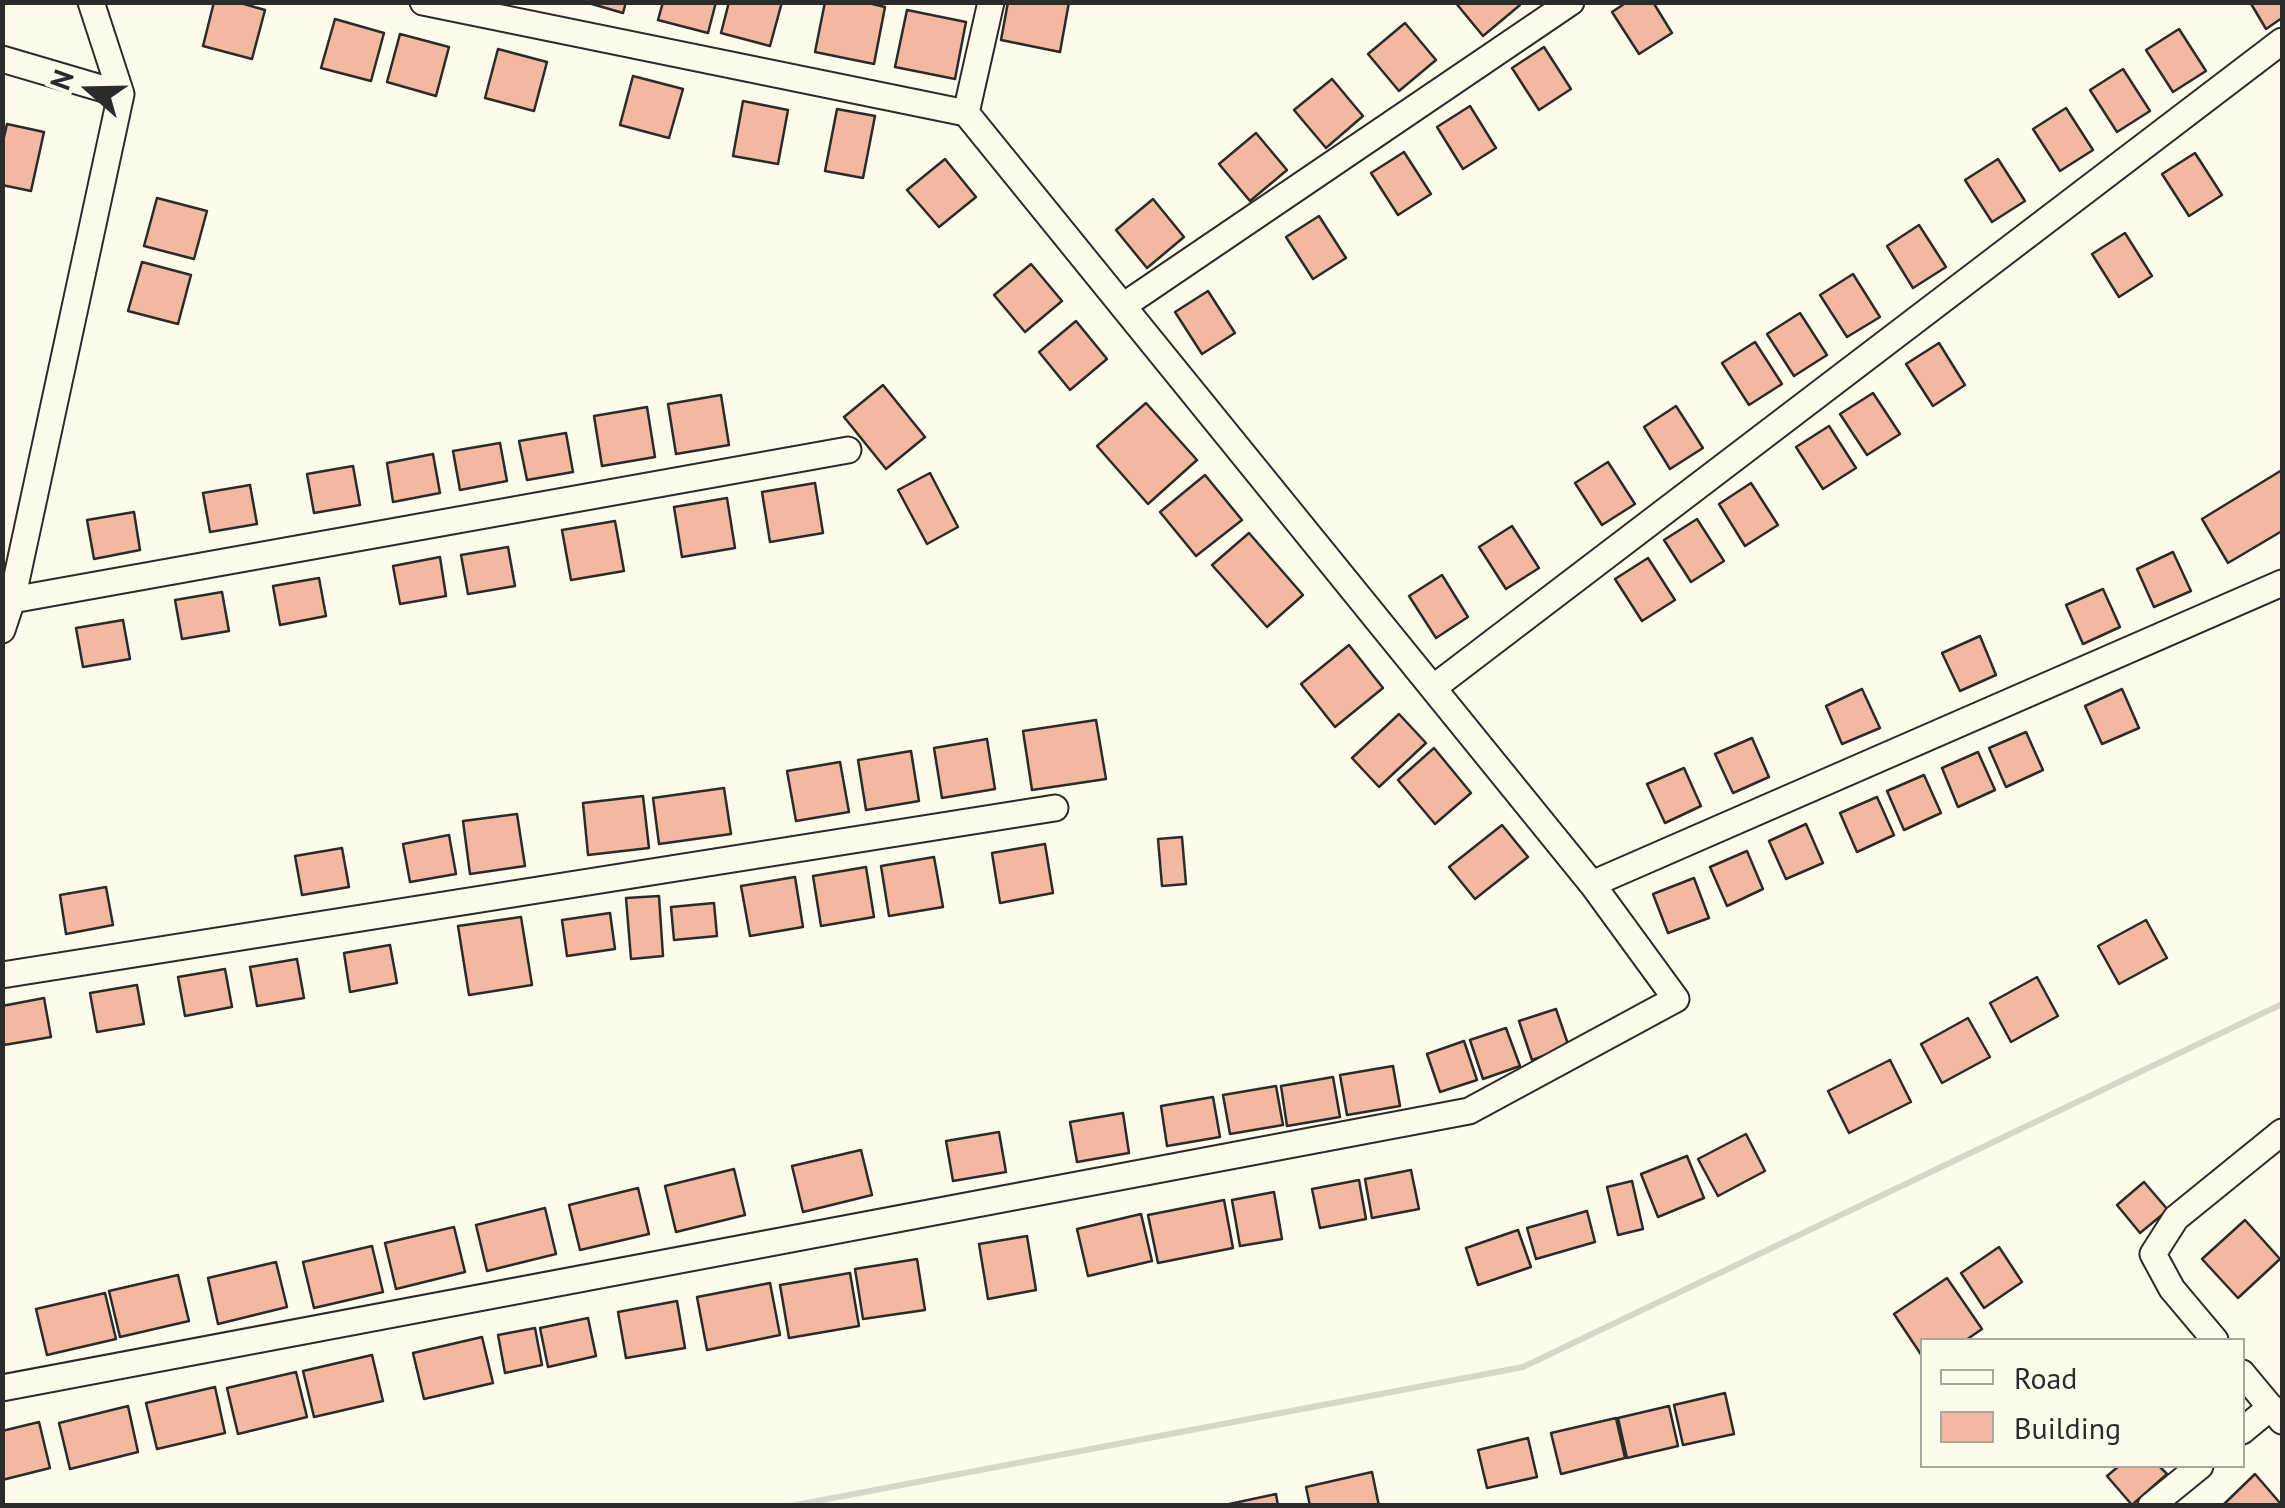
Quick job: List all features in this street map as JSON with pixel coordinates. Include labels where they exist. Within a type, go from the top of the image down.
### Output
[{"type":"street","points":[[2,630],[12,600],[121,94],[91,2]]},
{"type":"street","points":[[2,1388],[1470,1111],[1676,1000],[1592,884],[966,113],[423,2]]},
{"type":"street","points":[[966,113],[990,2]]},
{"type":"street","points":[[1123,306],[1571,2]]},
{"type":"street","points":[[1433,688],[2282,41]]},
{"type":"street","points":[[2,59],[121,94]]},
{"type":"street","points":[[12,600],[848,450]]},
{"type":"street","points":[[1592,884],[2282,583]]},
{"type":"street","points":[[2,974],[1054,808]]},
{"type":"street","points":[[2214,1338],[2172,1289],[2153,1254],[2176,1218],[2282,1132]]},
{"type":"street","points":[[2245,1377],[2277,1414],[2245,1430]]},
{"type":"street","points":[[2152,1506],[2198,1468]]},
{"type":"building","points":[[214,2],[237,2],[265,10],[252,59],[203,46]]},
{"type":"building","points":[[585,2],[626,2],[623,13]]},
{"type":"building","points":[[663,2],[716,2],[708,33],[658,20]]},
{"type":"building","points":[[729,2],[782,2],[770,46],[721,33]]},
{"type":"building","points":[[825,2],[864,2],[885,7],[874,64],[815,52]]},
{"type":"building","points":[[1008,2],[1069,2],[1060,52],[1001,40]]},
{"type":"building","points":[[1455,2],[1518,2],[1520,5],[1483,36]]},
{"type":"building","points":[[1627,2],[1653,2],[1672,33],[1639,54],[1612,12]]},
{"type":"building","points":[[2250,2],[2282,2],[2282,18],[2266,29]]},
{"type":"building","points":[[907,10],[966,22],[955,79],[895,67]]},
{"type":"building","points":[[335,19],[384,33],[371,81],[321,68]]},
{"type":"building","points":[[1405,23],[1436,60],[1399,91],[1368,54]]},
{"type":"building","points":[[2179,29],[2206,71],[2173,92],[2146,50]]},
{"type":"building","points":[[400,34],[449,47],[436,96],[387,82]]},
{"type":"building","points":[[1544,47],[1571,89],[1539,110],[1512,68]]},
{"type":"building","points":[[498,49],[547,62],[534,111],[485,98]]},
{"type":"building","points":[[2123,69],[2150,111],[2117,132],[2090,90]]},
{"type":"building","points":[[633,76],[683,89],[669,138],[620,125]]},
{"type":"building","points":[[1332,79],[1363,116],[1326,148],[1294,110]]},
{"type":"building","points":[[743,101],[788,110],[778,164],[733,156]]},
{"type":"building","points":[[1470,106],[1496,148],[1463,169],[1437,127]]},
{"type":"building","points":[[2066,108],[2093,150],[2060,171],[2033,129]]},
{"type":"building","points":[[837,109],[875,116],[863,178],[825,171]]},
{"type":"building","points":[[7,124],[44,132],[31,191],[2,185],[2,146]]},
{"type":"building","points":[[1256,133],[1287,170],[1250,201],[1219,164]]},
{"type":"building","points":[[1404,152],[1431,194],[1398,215],[1371,173]]},
{"type":"building","points":[[2195,153],[2222,195],[2189,216],[2162,174]]},
{"type":"building","points":[[945,159],[976,197],[939,227],[907,190]]},
{"type":"building","points":[[1998,159],[2025,201],[1992,222],[1965,180]]},
{"type":"building","points":[[157,198],[207,211],[194,259],[144,246]]},
{"type":"building","points":[[1153,199],[1184,237],[1147,268],[1116,230]]},
{"type":"building","points":[[1319,216],[1346,258],[1313,279],[1286,237]]},
{"type":"building","points":[[1919,225],[1946,267],[1913,288],[1887,246]]},
{"type":"building","points":[[2125,233],[2152,276],[2119,297],[2092,254]]},
{"type":"building","points":[[142,262],[191,275],[178,324],[128,311]]},
{"type":"building","points":[[1031,264],[1062,301],[1025,332],[994,295]]},
{"type":"building","points":[[1853,274],[1880,317],[1847,337],[1820,295]]},
{"type":"building","points":[[1208,291],[1235,333],[1202,354],[1175,312]]},
{"type":"building","points":[[1800,313],[1827,355],[1794,376],[1767,334]]},
{"type":"building","points":[[1076,321],[1107,359],[1070,390],[1039,352]]},
{"type":"building","points":[[1755,342],[1782,384],[1749,405],[1722,363]]},
{"type":"building","points":[[1939,343],[1965,385],[1933,406],[1906,364]]},
{"type":"building","points":[[883,385],[925,437],[886,469],[844,417]]},
{"type":"building","points":[[1873,393],[1900,434],[1867,455],[1840,414]]},
{"type":"building","points":[[721,395],[729,445],[676,454],[668,404]]},
{"type":"building","points":[[1146,403],[1197,460],[1148,504],[1097,446]]},
{"type":"building","points":[[1676,406],[1703,448],[1670,469],[1644,427]]},
{"type":"building","points":[[647,407],[655,457],[602,466],[594,416]]},
{"type":"building","points":[[1829,426],[1856,468],[1823,489],[1796,447]]},
{"type":"building","points":[[566,433],[573,472],[527,480],[519,441]]},
{"type":"building","points":[[500,443],[507,481],[460,490],[453,451]]},
{"type":"building","points":[[433,454],[440,493],[393,502],[387,463]]},
{"type":"building","points":[[1608,462],[1635,504],[1602,525],[1575,483]]},
{"type":"building","points":[[353,466],[360,505],[314,513],[307,474]]},
{"type":"building","points":[[2282,470],[2282,531],[2228,563],[2202,519]]},
{"type":"building","points":[[930,473],[958,527],[927,544],[898,490]]},
{"type":"building","points":[[1205,475],[1242,520],[1196,556],[1160,512]]},
{"type":"building","points":[[815,483],[823,533],[770,542],[762,492]]},
{"type":"building","points":[[1751,483],[1778,525],[1745,546],[1719,504]]},
{"type":"building","points":[[250,485],[257,524],[210,532],[203,493]]},
{"type":"building","points":[[727,498],[735,548],[682,557],[674,507]]},
{"type":"building","points":[[134,512],[140,550],[94,559],[87,520]]},
{"type":"building","points":[[1697,519],[1724,561],[1691,582],[1664,540]]},
{"type":"building","points":[[615,521],[624,571],[571,580],[562,530]]},
{"type":"building","points":[[1512,526],[1539,568],[1506,589],[1479,547]]},
{"type":"building","points":[[1249,533],[1303,595],[1267,627],[1212,565]]},
{"type":"building","points":[[508,547],[515,586],[468,594],[461,555]]},
{"type":"building","points":[[2173,552],[2191,591],[2154,607],[2137,569]]},
{"type":"building","points":[[440,557],[446,596],[400,604],[393,566]]},
{"type":"building","points":[[1648,558],[1675,600],[1642,621],[1615,579]]},
{"type":"building","points":[[1442,575],[1468,617],[1436,638],[1409,596]]},
{"type":"building","points":[[319,578],[326,616],[280,625],[273,586]]},
{"type":"building","points":[[2103,589],[2120,627],[2083,644],[2066,605]]},
{"type":"building","points":[[222,592],[229,631],[182,639],[175,600]]},
{"type":"building","points":[[123,620],[130,659],[83,667],[76,628]]},
{"type":"building","points":[[1980,636],[1996,675],[1960,691],[1942,653]]},
{"type":"building","points":[[1349,645],[1383,688],[1335,727],[1301,684]]},
{"type":"building","points":[[1862,689],[1880,728],[1842,744],[1826,706]]},
{"type":"building","points":[[2122,689],[2139,728],[2102,744],[2085,706]]},
{"type":"building","points":[[1399,714],[1426,743],[1379,787],[1352,758]]},
{"type":"building","points":[[1096,720],[1106,779],[1032,790],[1023,731]]},
{"type":"building","points":[[2026,732],[2043,770],[2006,787],[1989,748]]},
{"type":"building","points":[[1752,738],[1769,777],[1733,793],[1715,754]]},
{"type":"building","points":[[987,739],[995,789],[942,798],[934,748]]},
{"type":"building","points":[[1434,748],[1471,793],[1435,824],[1398,780]]},
{"type":"building","points":[[911,751],[919,801],[866,810],[858,760]]},
{"type":"building","points":[[1978,752],[1995,790],[1958,807],[1942,768]]},
{"type":"building","points":[[840,762],[849,812],[796,821],[787,771]]},
{"type":"building","points":[[1684,768],[1701,806],[1665,823],[1647,784]]},
{"type":"building","points":[[1924,775],[1941,813],[1904,830],[1887,791]]},
{"type":"building","points":[[724,788],[731,834],[659,844],[653,798]]},
{"type":"building","points":[[643,796],[649,848],[588,855],[583,803]]},
{"type":"building","points":[[1877,797],[1894,835],[1857,852],[1840,813]]},
{"type":"building","points":[[517,814],[525,866],[470,874],[463,821]]},
{"type":"building","points":[[1806,824],[1823,863],[1786,879],[1769,841]]},
{"type":"building","points":[[1502,825],[1528,857],[1475,899],[1449,867]]},
{"type":"building","points":[[449,835],[456,874],[410,882],[403,844]]},
{"type":"building","points":[[1182,837],[1186,884],[1162,886],[1158,839]]},
{"type":"building","points":[[1045,844],[1053,893],[1000,903],[992,853]]},
{"type":"building","points":[[342,848],[349,887],[302,895],[295,856]]},
{"type":"building","points":[[1747,851],[1763,889],[1727,906],[1710,867]]},
{"type":"building","points":[[934,857],[943,907],[889,916],[881,866]]},
{"type":"building","points":[[866,867],[874,917],[821,926],[813,876]]},
{"type":"building","points":[[795,877],[803,927],[750,936],[741,886]]},
{"type":"building","points":[[1694,878],[1709,918],[1668,933],[1653,894]]},
{"type":"building","points":[[106,887],[113,925],[66,934],[60,895]]},
{"type":"building","points":[[659,896],[663,956],[631,959],[626,898]]},
{"type":"building","points":[[714,903],[717,936],[674,940],[671,907]]},
{"type":"building","points":[[610,913],[615,949],[567,956],[562,920]]},
{"type":"building","points":[[521,917],[532,985],[469,995],[458,926]]},
{"type":"building","points":[[2146,920],[2167,958],[2119,984],[2098,946]]},
{"type":"building","points":[[390,945],[397,983],[350,992],[344,953]]},
{"type":"building","points":[[297,959],[304,998],[257,1006],[250,967]]},
{"type":"building","points":[[225,969],[232,1007],[185,1016],[178,977]]},
{"type":"building","points":[[2037,977],[2058,1016],[2011,1042],[1990,1003]]},
{"type":"building","points":[[137,985],[144,1024],[97,1032],[90,993]]},
{"type":"building","points":[[44,998],[51,1037],[4,1045],[2,1006]]},
{"type":"building","points":[[1556,1009],[1569,1047],[1532,1060],[1519,1021]]},
{"type":"building","points":[[1968,1018],[1990,1057],[1942,1083],[1921,1044]]},
{"type":"building","points":[[1506,1028],[1520,1066],[1483,1079],[1470,1040]]},
{"type":"building","points":[[1464,1041],[1477,1080],[1440,1092],[1427,1054]]},
{"type":"building","points":[[1890,1060],[1911,1102],[1849,1133],[1828,1091]]},
{"type":"building","points":[[1393,1066],[1400,1106],[1347,1115],[1340,1075]]},
{"type":"building","points":[[1333,1077],[1340,1117],[1287,1126],[1281,1086]]},
{"type":"building","points":[[1276,1086],[1283,1125],[1230,1134],[1223,1095]]},
{"type":"building","points":[[1213,1097],[1220,1137],[1167,1146],[1161,1106]]},
{"type":"building","points":[[1123,1113],[1129,1153],[1077,1162],[1070,1122]]},
{"type":"building","points":[[999,1132],[1006,1172],[953,1181],[946,1141]]},
{"type":"building","points":[[1746,1134],[1765,1171],[1718,1196],[1698,1159]]},
{"type":"building","points":[[861,1150],[872,1195],[803,1212],[792,1166]]},
{"type":"building","points":[[1687,1156],[1704,1198],[1658,1217],[1641,1174]]},
{"type":"building","points":[[734,1169],[745,1215],[676,1232],[665,1186]]},
{"type":"building","points":[[1411,1170],[1419,1209],[1372,1218],[1365,1179]]},
{"type":"building","points":[[1359,1180],[1366,1219],[1320,1228],[1312,1189]]},
{"type":"building","points":[[1632,1181],[1643,1229],[1618,1235],[1607,1187]]},
{"type":"building","points":[[2144,1182],[2168,1210],[2140,1233],[2117,1205]]},
{"type":"building","points":[[638,1188],[649,1234],[580,1250],[569,1205]]},
{"type":"building","points":[[1274,1192],[1282,1239],[1240,1246],[1232,1200]]},
{"type":"building","points":[[1224,1200],[1233,1248],[1158,1263],[1148,1215]]},
{"type":"building","points":[[545,1208],[556,1254],[487,1271],[476,1225]]},
{"type":"building","points":[[1587,1211],[1595,1242],[1536,1259],[1527,1228]]},
{"type":"building","points":[[1141,1214],[1152,1261],[1088,1276],[1077,1229]]},
{"type":"building","points":[[2245,1220],[2280,1259],[2238,1298],[2202,1259]]},
{"type":"building","points":[[454,1227],[465,1272],[396,1289],[385,1243]]},
{"type":"building","points":[[1518,1230],[1531,1267],[1478,1285],[1466,1248]]},
{"type":"building","points":[[1027,1236],[1036,1290],[988,1299],[979,1244]]},
{"type":"building","points":[[372,1246],[383,1292],[314,1308],[303,1262]]},
{"type":"building","points":[[1999,1247],[2022,1282],[1984,1308],[1961,1273]]},
{"type":"building","points":[[917,1259],[925,1310],[863,1319],[855,1269]]},
{"type":"building","points":[[276,1262],[287,1307],[218,1324],[208,1278]]},
{"type":"building","points":[[850,1273],[859,1326],[789,1338],[780,1285]]},
{"type":"building","points":[[178,1275],[189,1321],[120,1337],[109,1291]]},
{"type":"building","points":[[1947,1278],[1982,1329],[1969,1338],[1920,1338],[1920,1353],[1894,1314]]},
{"type":"building","points":[[770,1283],[780,1335],[707,1350],[697,1297]]},
{"type":"building","points":[[105,1293],[116,1339],[47,1355],[36,1309]]},
{"type":"building","points":[[677,1301],[685,1348],[626,1358],[618,1312]]},
{"type":"building","points":[[588,1318],[596,1356],[548,1367],[540,1328]]},
{"type":"building","points":[[535,1328],[542,1365],[505,1373],[498,1335]]},
{"type":"building","points":[[482,1337],[493,1383],[424,1399],[413,1353]]},
{"type":"building","points":[[372,1355],[383,1401],[314,1417],[303,1371]]},
{"type":"building","points":[[296,1372],[307,1417],[238,1434],[227,1388]]},
{"type":"building","points":[[215,1387],[225,1433],[157,1449],[146,1403]]},
{"type":"building","points":[[1725,1393],[1734,1434],[1683,1445],[1674,1405]]},
{"type":"building","points":[[128,1406],[138,1452],[70,1469],[59,1423]]},
{"type":"building","points":[[1669,1406],[1678,1446],[1627,1458],[1618,1418]]},
{"type":"building","points":[[1616,1418],[1625,1458],[1561,1474],[1551,1433]]},
{"type":"building","points":[[39,1422],[50,1468],[2,1480],[2,1431]]},
{"type":"building","points":[[1528,1438],[1537,1477],[1487,1488],[1478,1450]]},
{"type":"building","points":[[2117,1468],[2161,1468],[2167,1474],[2132,1505],[2107,1476]]},
{"type":"building","points":[[1372,1472],[1379,1506],[1310,1506],[1306,1487]]},
{"type":"building","points":[[2255,1474],[2280,1503],[2277,1506],[2222,1506]]},
{"type":"building","points":[[1276,1494],[1278,1506],[1220,1506]]},
{"type":"waterway","points":[[791,1506],[1523,1367],[2282,1004]]}]
